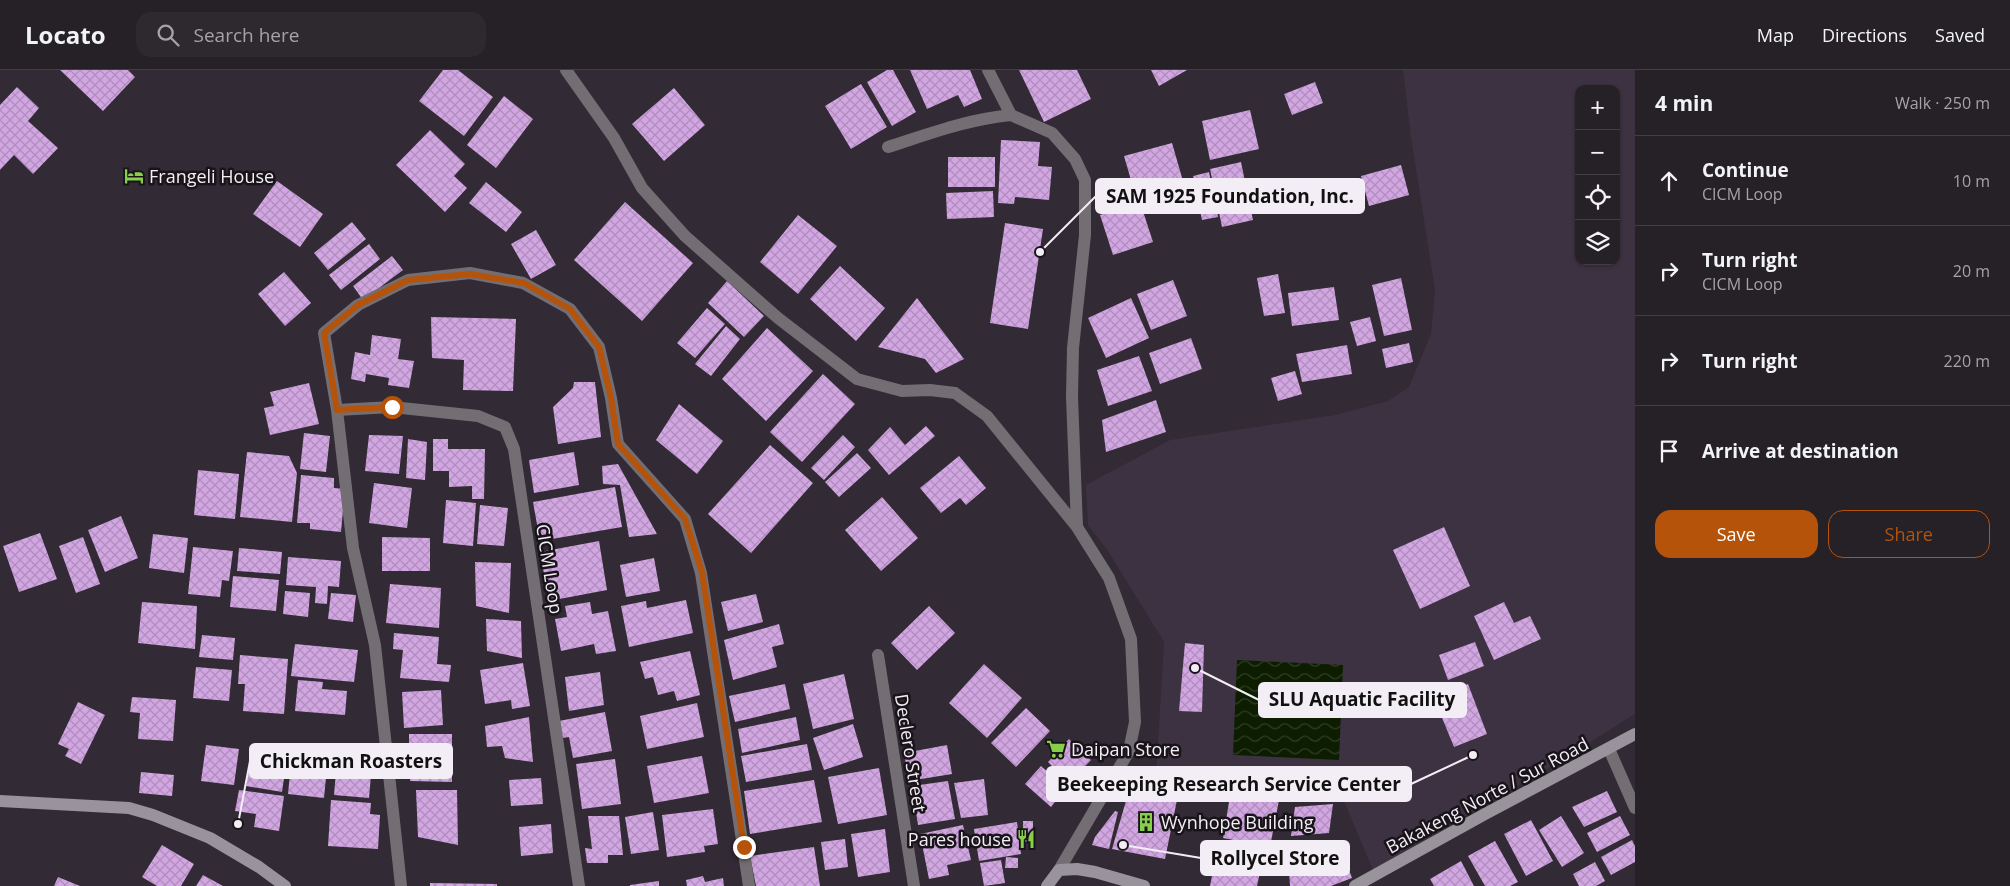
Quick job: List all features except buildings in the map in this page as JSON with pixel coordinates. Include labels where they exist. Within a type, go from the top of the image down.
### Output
[{"type":"main road","name":"Bakakeng Norte / Sur Road","points":[[1355,886],[1635,734]]},
{"type":"main road","points":[[0,801],[129,808],[153,815],[210,838],[259,867],[285,886]]},
{"type":"main road","points":[[1047,886],[1059,870],[1077,869],[1095,872],[1144,886]]},
{"type":"street","points":[[566,70],[614,138],[642,188],[685,236],[778,318],[857,378],[902,391],[930,390],[956,393],[987,416],[1077,527],[1109,578],[1131,639],[1135,722],[1129,751],[1059,870]]},
{"type":"street","points":[[988,70],[1011,115]]},
{"type":"street","points":[[888,147],[950,126],[979,119],[1011,115],[1052,133],[1075,159],[1086,180],[1085,235],[1073,348],[1072,396],[1077,527]]},
{"type":"street","points":[[401,886],[375,645],[354,548],[337,410],[324,333],[358,305],[408,280],[470,274],[524,283],[570,309],[599,347],[611,398],[618,444],[685,519],[702,572],[750,886]]},
{"type":"street","name":"CICM Loop","points":[[337,410],[392,407],[478,416],[505,427],[514,449],[579,886]]},
{"type":"street","name":"Declero Street","points":[[878,655],[914,886]]},
{"type":"street","points":[[1609,749],[1635,808]]},
{"type":"shaded area","points":[[1403,70],[1635,70],[1635,714],[1552,766],[1373,870],[1341,794],[1155,794],[1164,642],[1108,551],[1088,525],[1086,485],[1170,440],[1335,415],[1388,401],[1409,387],[1431,334],[1435,290],[1411,137]]},
{"type":"water","points":[[1237,660],[1343,665],[1339,760],[1233,755]]},
{"type":"place","name":"Frangeli House","points":[[134,176]]},
{"type":"place","name":"SAM 1925 Foundation, Inc.","points":[[1040,252]]},
{"type":"place","name":"SLU Aquatic Facility","points":[[1195,668]]},
{"type":"place","name":"Daipan Store","points":[[1056,749]]},
{"type":"place","name":"Beekeeping Research Service Center","points":[[1473,755]]},
{"type":"place","name":"Wynhope Building","points":[[1146,822]]},
{"type":"place","name":"Chickman Roasters","points":[[238,824]]},
{"type":"place","name":"Pares house","points":[[1026,839]]},
{"type":"place","name":"Rollycel Store","points":[[1123,845]]},
{"type":"route","points":[[392,407],[337,410],[324,333],[358,305],[408,280],[470,274],[524,283],[570,309],[599,347],[611,398],[618,444],[685,519],[702,572],[744,847]]}]
